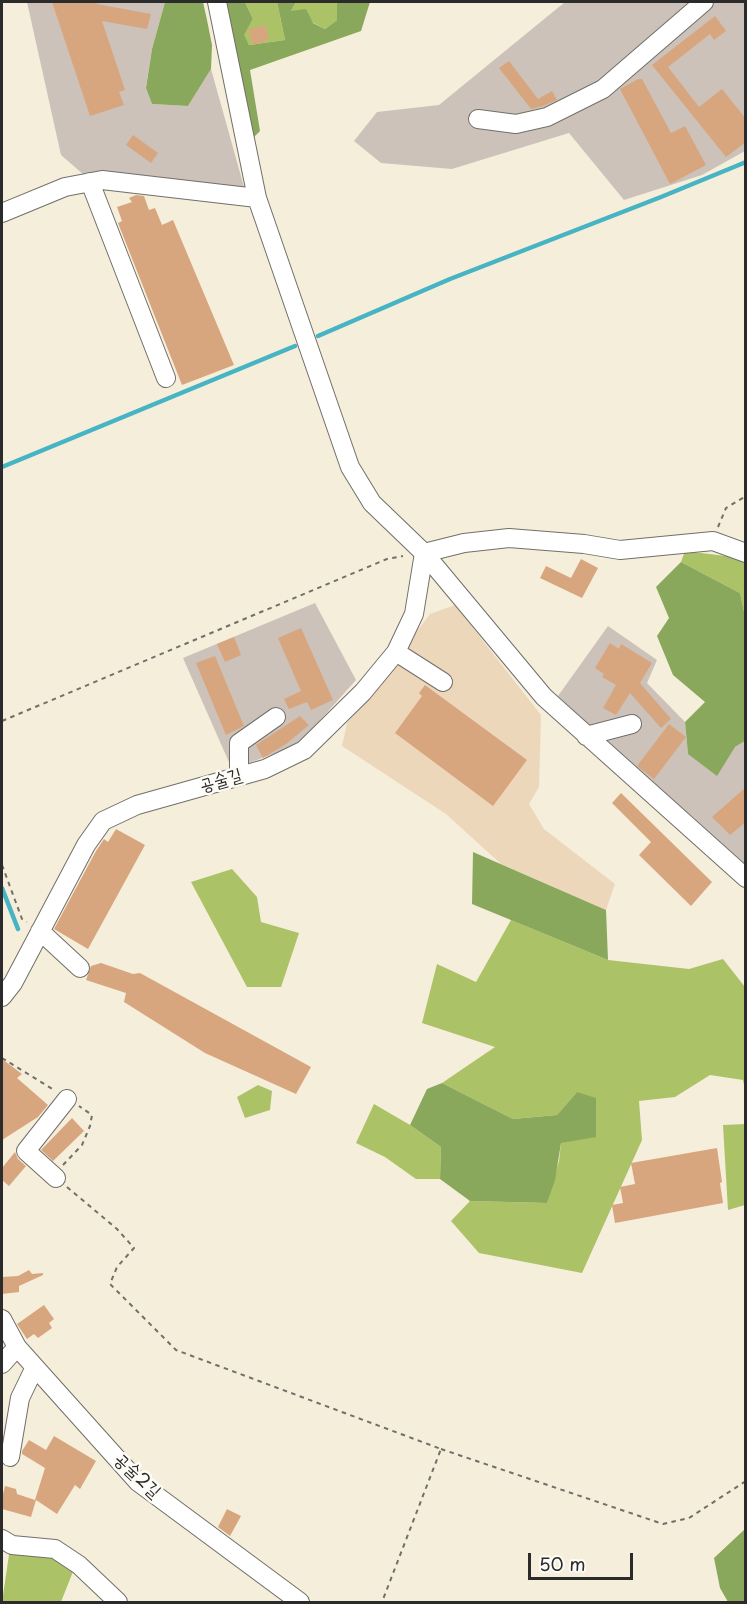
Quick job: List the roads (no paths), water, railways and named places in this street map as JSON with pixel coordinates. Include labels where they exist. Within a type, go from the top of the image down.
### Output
[{"type":"street","points":[[217,2],[257,198],[350,467],[372,503],[424,553],[544,697],[746,878]]},
{"type":"street","points":[[477,119],[516,124],[548,117],[603,89],[704,2]]},
{"type":"street","points":[[2,213],[65,187],[102,180],[257,198]]},
{"type":"street","points":[[90,182],[166,378]]},
{"type":"street","points":[[424,553],[464,543],[509,538],[584,544],[620,550],[713,541],[746,553]]},
{"type":"street","name":"공술길","points":[[2,997],[13,982],[86,845],[103,821],[137,805],[265,769],[304,750],[363,692],[396,652],[414,614],[424,553]]},
{"type":"street","points":[[396,652],[443,682]]},
{"type":"street","points":[[239,776],[239,743],[276,717]]},
{"type":"street","points":[[586,736],[632,724]]},
{"type":"street","points":[[40,931],[80,968]]},
{"type":"street","points":[[56,1178],[26,1151],[68,1099]]},
{"type":"street","name":"공술2길","points":[[2,1319],[17,1347],[138,1482],[300,1602]]},
{"type":"street","points":[[2,1364],[17,1347]]},
{"type":"street","points":[[10,1457],[20,1398],[34,1367]]},
{"type":"street","points":[[2,1539],[12,1545],[55,1549],[79,1565],[118,1602]]},
{"type":"waterway","points":[[318,336],[450,279],[746,162]]},
{"type":"waterway","points":[[2,467],[295,346]]},
{"type":"waterway","points":[[2,888],[18,929]]}]
